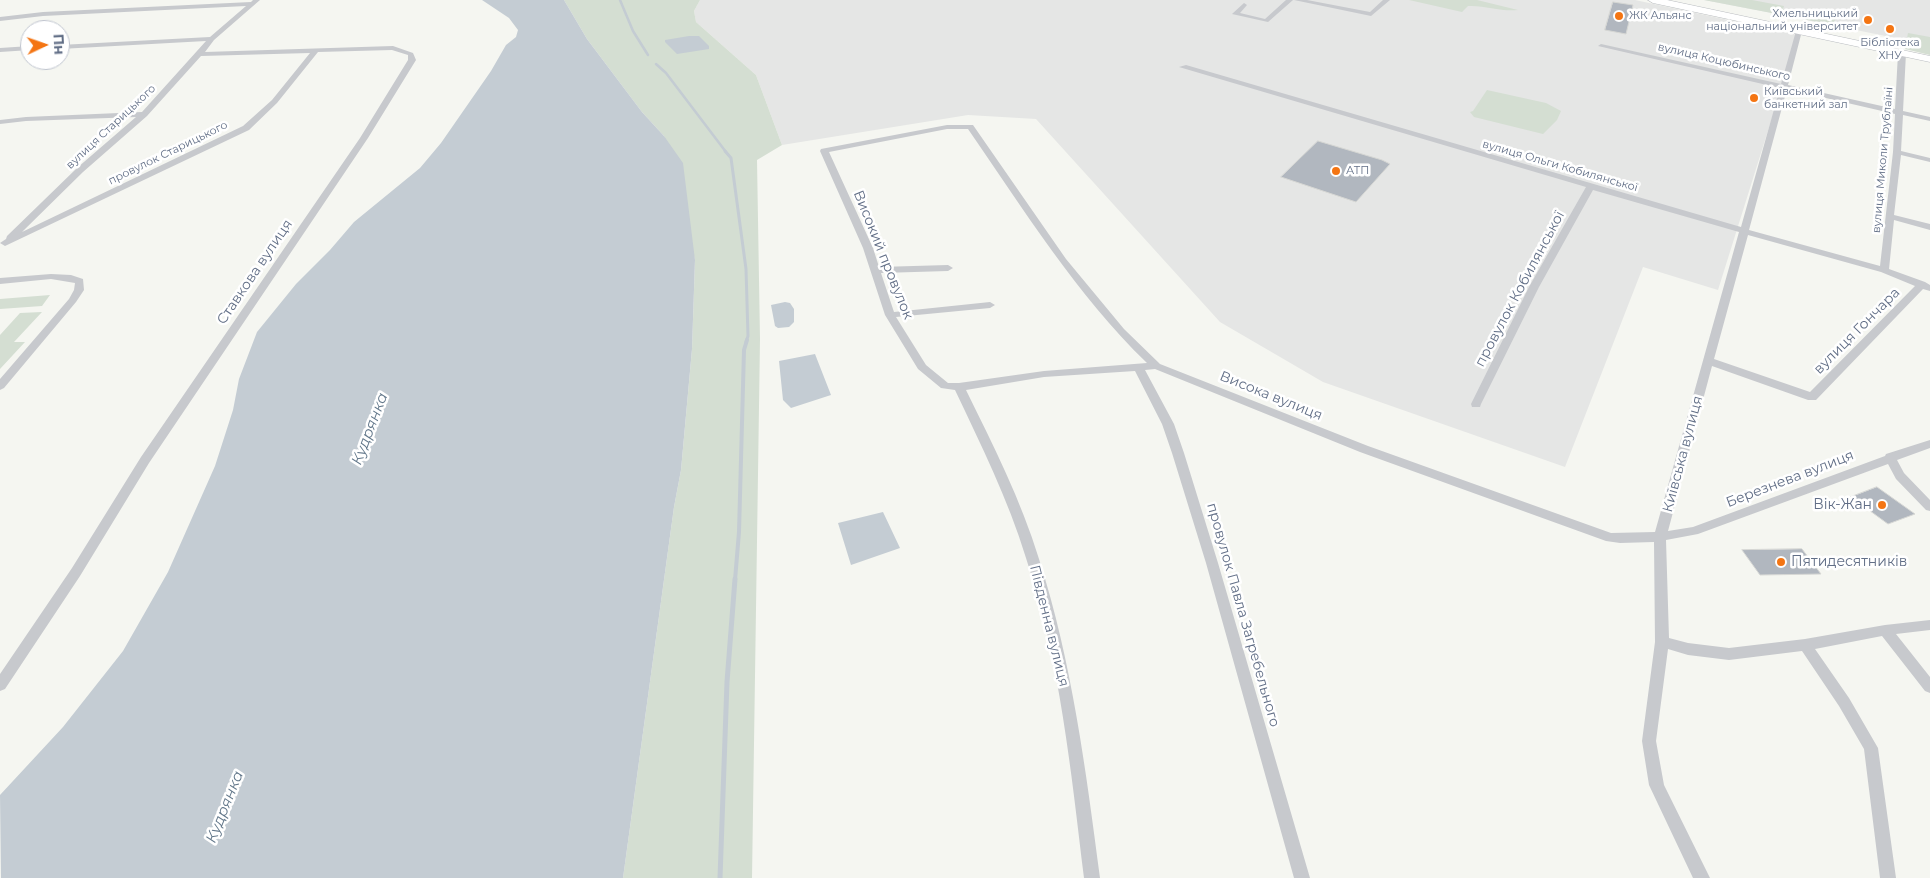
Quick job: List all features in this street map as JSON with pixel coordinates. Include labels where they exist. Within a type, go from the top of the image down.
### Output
[{"type":"main road","points":[[1653,0],[1930,59]]},
{"type":"street","points":[[1244,5],[1235,14],[1266,21],[1290,0]]},
{"type":"street","points":[[1297,0],[1361,13],[1374,13],[1387,0]]},
{"type":"street","points":[[0,19],[43,14],[255,2]]},
{"type":"street","name":"вулиця Старицького","points":[[2,246],[80,170],[144,114],[212,39],[255,2]]},
{"type":"street","name":"Київська вулиця","points":[[1702,878],[1657,785],[1649,741],[1662,642],[1660,537],[1799,31]]},
{"type":"street","points":[[70,46],[212,39]]},
{"type":"street","name":"вулиця Коцюбинського","points":[[1601,46],[1930,119]]},
{"type":"street","name":"Ставкова вулиця","points":[[0,685],[76,572],[145,460],[364,138],[412,60],[410,54],[393,48],[198,54]]},
{"type":"street","points":[[0,50],[20,49]]},
{"type":"street","name":"провулок Старицького","points":[[2,246],[246,128],[260,117],[278,98],[316,50]]},
{"type":"street","name":"вулиця Миколи Трублаїні","points":[[1884,270],[1897,152],[1902,53]]},
{"type":"street","name":"вулиця Ольги Кобилянської","points":[[1183,67],[1884,270],[1926,286]]},
{"type":"street","points":[[0,122],[26,119],[144,114]]},
{"type":"street","name":"Високий провулок","points":[[959,387],[946,386],[922,366],[890,315],[868,248],[824,152],[830,148],[947,127],[970,127],[973,130]]},
{"type":"street","name":"Висока вулиця","points":[[973,130],[1063,261],[1120,331],[1156,366],[1364,449],[1610,538],[1627,540],[1660,537]]},
{"type":"street","points":[[1897,152],[1930,160]]},
{"type":"street","name":"провулок Кобилянської","points":[[1476,404],[1534,287],[1590,186]]},
{"type":"street","points":[[1891,217],[1930,227]]},
{"type":"street","points":[[19,229],[34,229]]},
{"type":"street","points":[[875,270],[948,268]]},
{"type":"street","points":[[0,281],[56,277],[80,280],[79,290],[73,300],[0,386]]},
{"type":"street","name":"вулиця Гончара","points":[[1708,361],[1812,397],[1926,286]]},
{"type":"street","points":[[890,315],[990,305]]},
{"type":"street","points":[[959,387],[1044,374],[1156,366]]},
{"type":"street","name":"провулок Павла Загребельного","points":[[1138,367],[1168,424],[1178,453],[1215,572],[1302,878]]},
{"type":"street","name":"Південна вулиця","points":[[959,387],[1018,514],[1051,624],[1071,718],[1092,878]]},
{"type":"street","name":"Березнева вулиця","points":[[1660,537],[1694,531],[1890,457],[1930,444]]},
{"type":"street","points":[[1890,457],[1900,476],[1930,507]]},
{"type":"street","points":[[1662,642],[1688,649],[1729,654],[1805,645],[1885,630],[1930,625]]},
{"type":"street","points":[[1885,630],[1930,687]]},
{"type":"street","points":[[1805,645],[1844,702],[1871,748],[1888,878]]},
{"type":"shaded area","points":[[564,0],[700,0],[694,11],[696,22],[756,75],[782,145],[757,160],[760,339],[752,878],[623,878],[674,507],[681,470],[692,349],[695,260],[664,136],[642,112],[587,39]]},
{"type":"shaded area","points":[[700,0],[1635,0],[1798,35],[1718,290],[1643,267],[1565,467],[1323,382],[1220,322],[1036,119],[968,115],[782,145],[756,75],[696,22],[694,11]]},
{"type":"shaded area","points":[[1409,0],[1477,0],[1518,10],[1468,6],[1462,12]]},
{"type":"shaded area","name":"Хмельницький національний університет","points":[[1704,0],[1930,0],[1930,45],[1777,14]]},
{"type":"shaded area","points":[[1704,0],[1752,0],[1784,6],[1783,9],[1835,19],[1834,25]]},
{"type":"shaded area","points":[[1908,33],[1930,37],[1930,55],[1905,49]]},
{"type":"shaded area","points":[[1487,90],[1546,103],[1561,111],[1557,120],[1543,134],[1474,117],[1470,112],[1473,111]]},
{"type":"shaded area","points":[[50,295],[42,306],[0,309],[0,299]]},
{"type":"shaded area","points":[[42,312],[14,342],[25,342],[0,369],[0,335],[20,313]]},
{"type":"water","name":"Кудрянка","points":[[482,0],[564,0],[587,39],[642,112],[664,136],[683,163],[695,260],[692,349],[681,470],[674,507],[623,878],[1,878],[0,795],[63,727],[123,651],[168,572],[215,466],[233,410],[239,379],[257,332],[296,284],[330,250],[354,222],[420,168],[441,143],[491,71],[506,45],[516,37],[518,30],[509,18]]},
{"type":"water","points":[[699,36],[709,46],[709,49],[677,54],[665,42],[665,40]]},
{"type":"water","points":[[785,302],[790,303],[794,309],[794,322],[789,327],[778,328],[775,326],[771,305]]},
{"type":"water","points":[[815,354],[831,395],[791,408],[783,400],[779,361]]},
{"type":"water","points":[[883,512],[900,548],[851,565],[838,523]]},
{"type":"building","points":[[1613,2],[1633,5],[1626,34],[1605,30]]},
{"type":"building","name":"АТП","points":[[1318,141],[1390,164],[1356,202],[1281,177]]},
{"type":"building","name":"Вік-Жан","points":[[1877,487],[1915,514],[1888,524],[1851,497]]},
{"type":"building","name":"Пятидесятників","points":[[1802,549],[1821,574],[1760,575],[1742,550]]},
{"type":"waterway","points":[[620,0],[633,31],[648,55]]},
{"type":"waterway","points":[[656,64],[666,73],[726,152]]},
{"type":"waterway","points":[[725,151],[731,158],[746,269],[748,336],[746,342]]},
{"type":"waterway","points":[[735,580],[739,532],[744,350],[747,340]]},
{"type":"waterway","points":[[720,878],[727,682],[735,579]]},
{"type":"place","name":"ЖК Альянс","points":[[1619,16]]},
{"type":"place","name":"Хмельницький національний університет","points":[[1868,20]]},
{"type":"place","name":"Бібліотека ХНУ","points":[[1890,29]]},
{"type":"place","name":"Київський банкетний зал","points":[[1754,98]]},
{"type":"place","name":"АТП","points":[[1336,171]]},
{"type":"place","name":"Вік-Жан","points":[[1882,505]]},
{"type":"place","name":"Пятидесятників","points":[[1781,562]]}]
